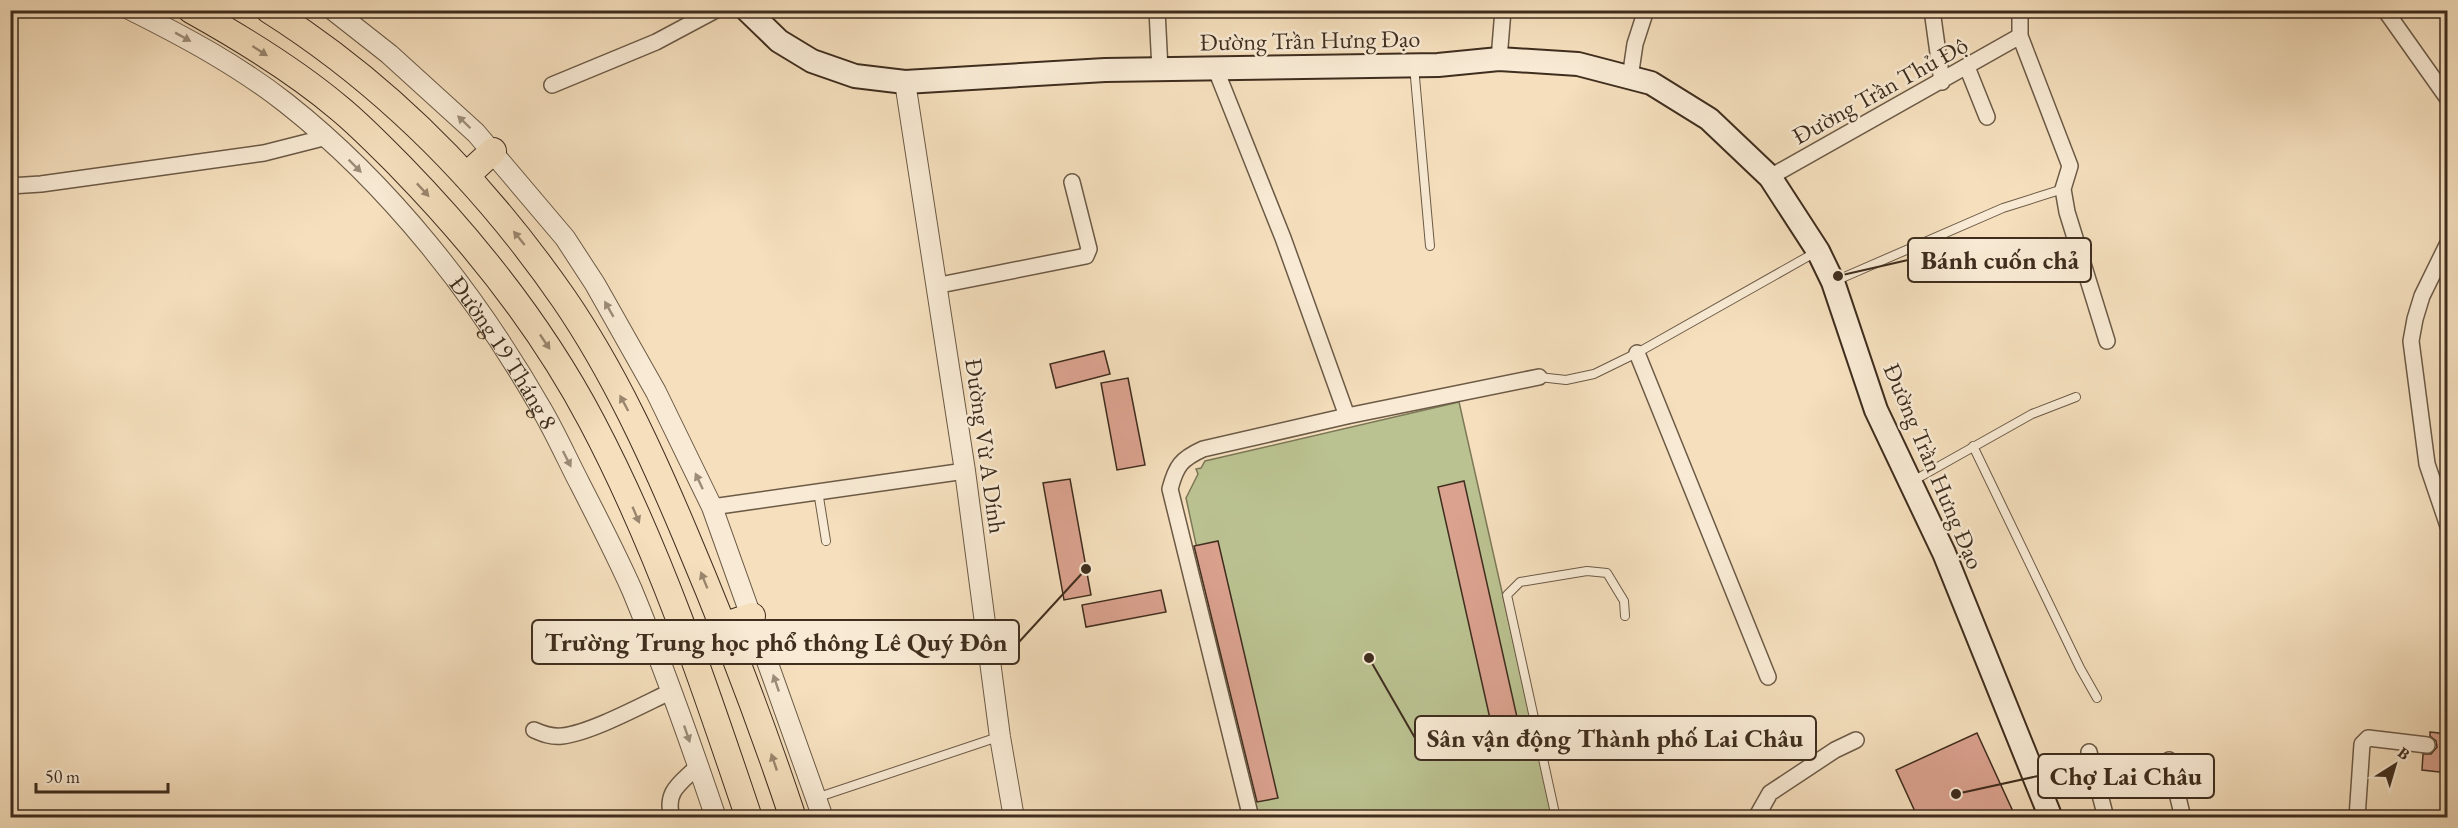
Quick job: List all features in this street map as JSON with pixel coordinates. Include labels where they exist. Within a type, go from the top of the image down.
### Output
[{"type":"highway","name":"Đường 19 Tháng 8","points":[[191,10],[236,35],[294,73],[340,108],[376,142],[467,239],[502,281],[550,348],[592,422],[648,542],[749,818]]},
{"type":"highway","points":[[269,10],[354,70],[415,125],[466,176],[528,250],[565,300],[598,355],[665,486],[763,728],[793,818]]},
{"type":"highway","points":[[466,176],[493,151]]},
{"type":"highway","points":[[723,626],[752,616]]},
{"type":"main road","name":"Đường Trần Hưng Đạo","points":[[747,10],[779,41],[812,62],[855,76],[905,82],[1105,70],[1438,65],[1499,58],[1578,64],[1651,83],[1709,119],[1770,177],[1818,251],[1833,282],[1876,410],[1944,553],[2050,818]]},
{"type":"street","name":"Đường 19 Tháng 8","points":[[131,10],[227,63],[284,101],[327,137],[417,233],[477,310],[543,412],[600,522],[631,588],[672,691],[716,818]]},
{"type":"street","points":[[333,10],[437,95],[493,151],[565,238],[594,284],[656,392],[712,507],[823,818]]},
{"type":"street","points":[[552,85],[656,42],[716,10]]},
{"type":"street","points":[[1157,10],[1160,70]]},
{"type":"street","points":[[1499,58],[1503,10]]},
{"type":"street","points":[[1630,78],[1635,44],[1646,10]]},
{"type":"street","points":[[1932,10],[1942,82]]},
{"type":"street","points":[[2020,10],[2020,36],[2070,166],[2063,189],[2067,212],[2107,341]]},
{"type":"street","points":[[2385,10],[2448,99]]},
{"type":"street","name":"Đường Trần Thủ Độ","points":[[1770,177],[2020,36]]},
{"type":"street","points":[[1966,68],[1987,117]]},
{"type":"street","points":[[1216,70],[1283,238],[1347,416]]},
{"type":"street","name":"Đường Vừ A Dính","points":[[905,82],[965,471],[1000,737],[1014,818]]},
{"type":"street","points":[[10,186],[41,184],[264,153],[327,137]]},
{"type":"street","points":[[935,286],[1086,256],[1089,249],[1072,182]]},
{"type":"street","points":[[2448,243],[2422,296],[2411,341],[2427,464],[2448,526]]},
{"type":"street","points":[[1637,353],[1768,677]]},
{"type":"street","points":[[1251,818],[1170,489],[1175,471],[1186,456],[1203,448],[1539,377]]},
{"type":"street","points":[[712,507],[965,471]]},
{"type":"street","points":[[534,730],[547,735],[561,736],[580,732],[672,691]]},
{"type":"street","points":[[2357,818],[2362,744],[2368,738],[2427,745]]},
{"type":"street","points":[[1756,817],[1770,793],[1835,750],[1856,740]]},
{"type":"street","points":[[2089,752],[2106,818]]},
{"type":"street","points":[[2169,760],[2183,818]]},
{"type":"street","points":[[672,818],[668,805],[673,790],[698,766]]},
{"type":"lane","points":[[1676,10],[1686,12]]},
{"type":"lane","points":[[1414,65],[1430,246]]},
{"type":"lane","points":[[1833,282],[2003,208],[2063,189]]},
{"type":"lane","points":[[1539,377],[1566,380],[1594,374],[1637,353],[1818,251]]},
{"type":"lane","points":[[1910,483],[2032,414],[2076,397]]},
{"type":"lane","points":[[1973,446],[2080,668],[2097,698]]},
{"type":"lane","points":[[818,491],[826,541]]},
{"type":"lane","points":[[1556,818],[1507,595],[1520,582],[1587,572],[1607,573],[1624,601],[1625,616]]},
{"type":"lane","points":[[816,798],[1000,737]]},
{"type":"green space","points":[[1459,402],[1553,817],[1255,817],[1186,498],[1198,474],[1196,469],[1201,468],[1205,461]]},
{"type":"building","points":[[1104,351],[1110,374],[1056,388],[1050,364]]},
{"type":"building","points":[[1128,378],[1145,465],[1117,470],[1101,383]]},
{"type":"building","points":[[1070,479],[1091,595],[1064,600],[1043,483]]},
{"type":"building","points":[[1464,481],[1521,735],[1495,741],[1438,487]]},
{"type":"building","points":[[1218,541],[1278,798],[1257,802],[1194,546]]},
{"type":"building","points":[[1161,590],[1166,612],[1086,627],[1082,605]]},
{"type":"building","points":[[2430,732],[2448,734],[2448,773],[2422,770],[2423,754],[2431,754],[2437,747]]},
{"type":"building","points":[[1977,733],[2016,818],[1918,818],[1896,770]]},
{"type":"place","name":"Bánh cuốn chả","points":[[1838,276]]},
{"type":"place","name":"Trường Trung học phổ thông Lê Quý Đôn","points":[[1086,569]]},
{"type":"place","name":"Sân vận động Thành phố Lai Châu","points":[[1369,658]]},
{"type":"place","name":"Chợ Lai Châu","points":[[1956,794]]}]
